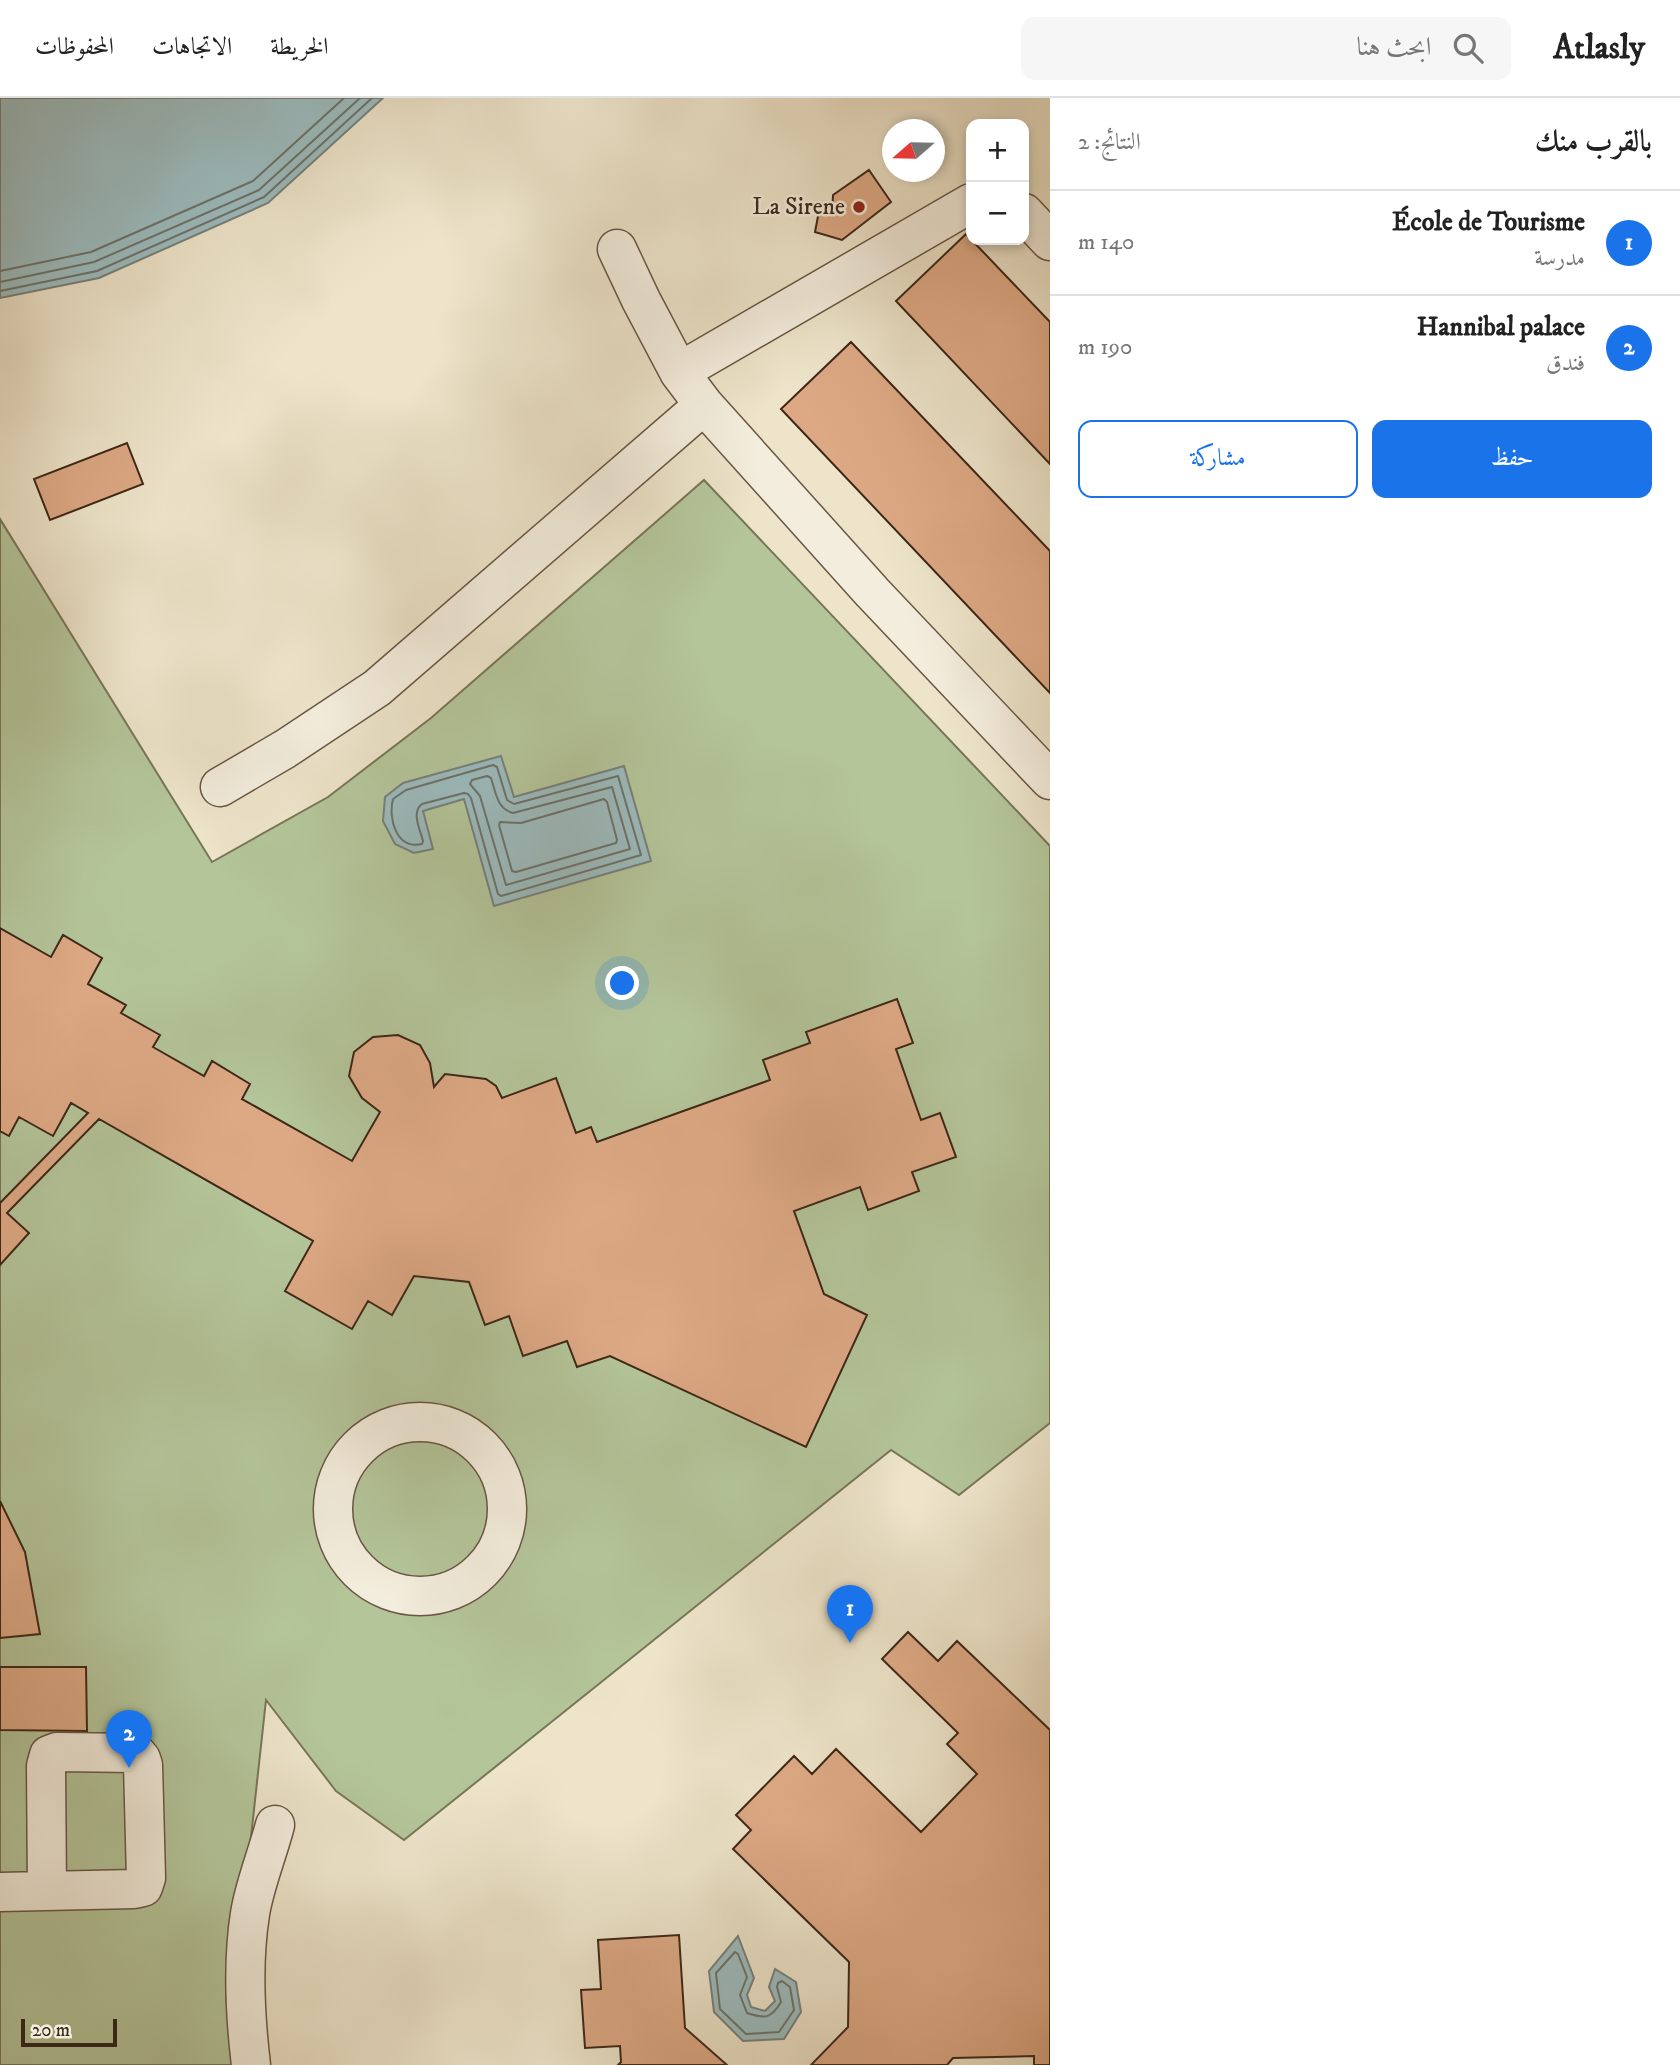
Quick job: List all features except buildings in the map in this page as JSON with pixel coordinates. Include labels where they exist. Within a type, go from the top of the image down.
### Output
[{"type":"street","points":[[679,372],[966,205]]},
{"type":"street","points":[[1029,218],[1050,241]]},
{"type":"street","points":[[617,248],[679,372],[704,405],[872,592],[1050,780]]},
{"type":"street","points":[[220,787],[377,688],[704,405]]},
{"type":"street","points":[[423,1422],[456,1429],[484,1450],[502,1479],[507,1513],[499,1546],[479,1574],[450,1592],[416,1597],[383,1589],[356,1569],[338,1539],[332,1506],[340,1472],[360,1444],[390,1426],[423,1422]]},
{"type":"street","points":[[251,2065],[246,2021],[245,1973],[250,1912],[275,1825]]},
{"type":"street","points":[[0,1892],[47,1891]]},
{"type":"green space","points":[[704,480],[1050,846],[1050,1423],[959,1495],[891,1450],[404,1840],[336,1791],[266,1700],[251,1837],[226,1993],[232,2065],[0,2065],[0,519],[212,862],[328,797],[431,718]]},
{"type":"water","points":[[0,98],[383,98],[268,203],[99,278],[0,298]]},
{"type":"water","points":[[501,756],[514,797],[624,766],[651,861],[494,906],[464,799],[423,811],[433,849],[414,853],[395,844],[383,821],[385,797],[403,783]]},
{"type":"water","points":[[738,1936],[754,1978],[747,1995],[751,2007],[765,2011],[775,2001],[769,1987],[775,1969],[796,1982],[801,2012],[784,2039],[743,2041],[714,2012],[709,1971]]},
{"type":"place","name":"La Sirene","points":[[859,207]]},
{"type":"place","name":"École de Tourisme","points":[[850,1643]]},
{"type":"place","name":"Hannibal palace","points":[[129,1768]]}]
